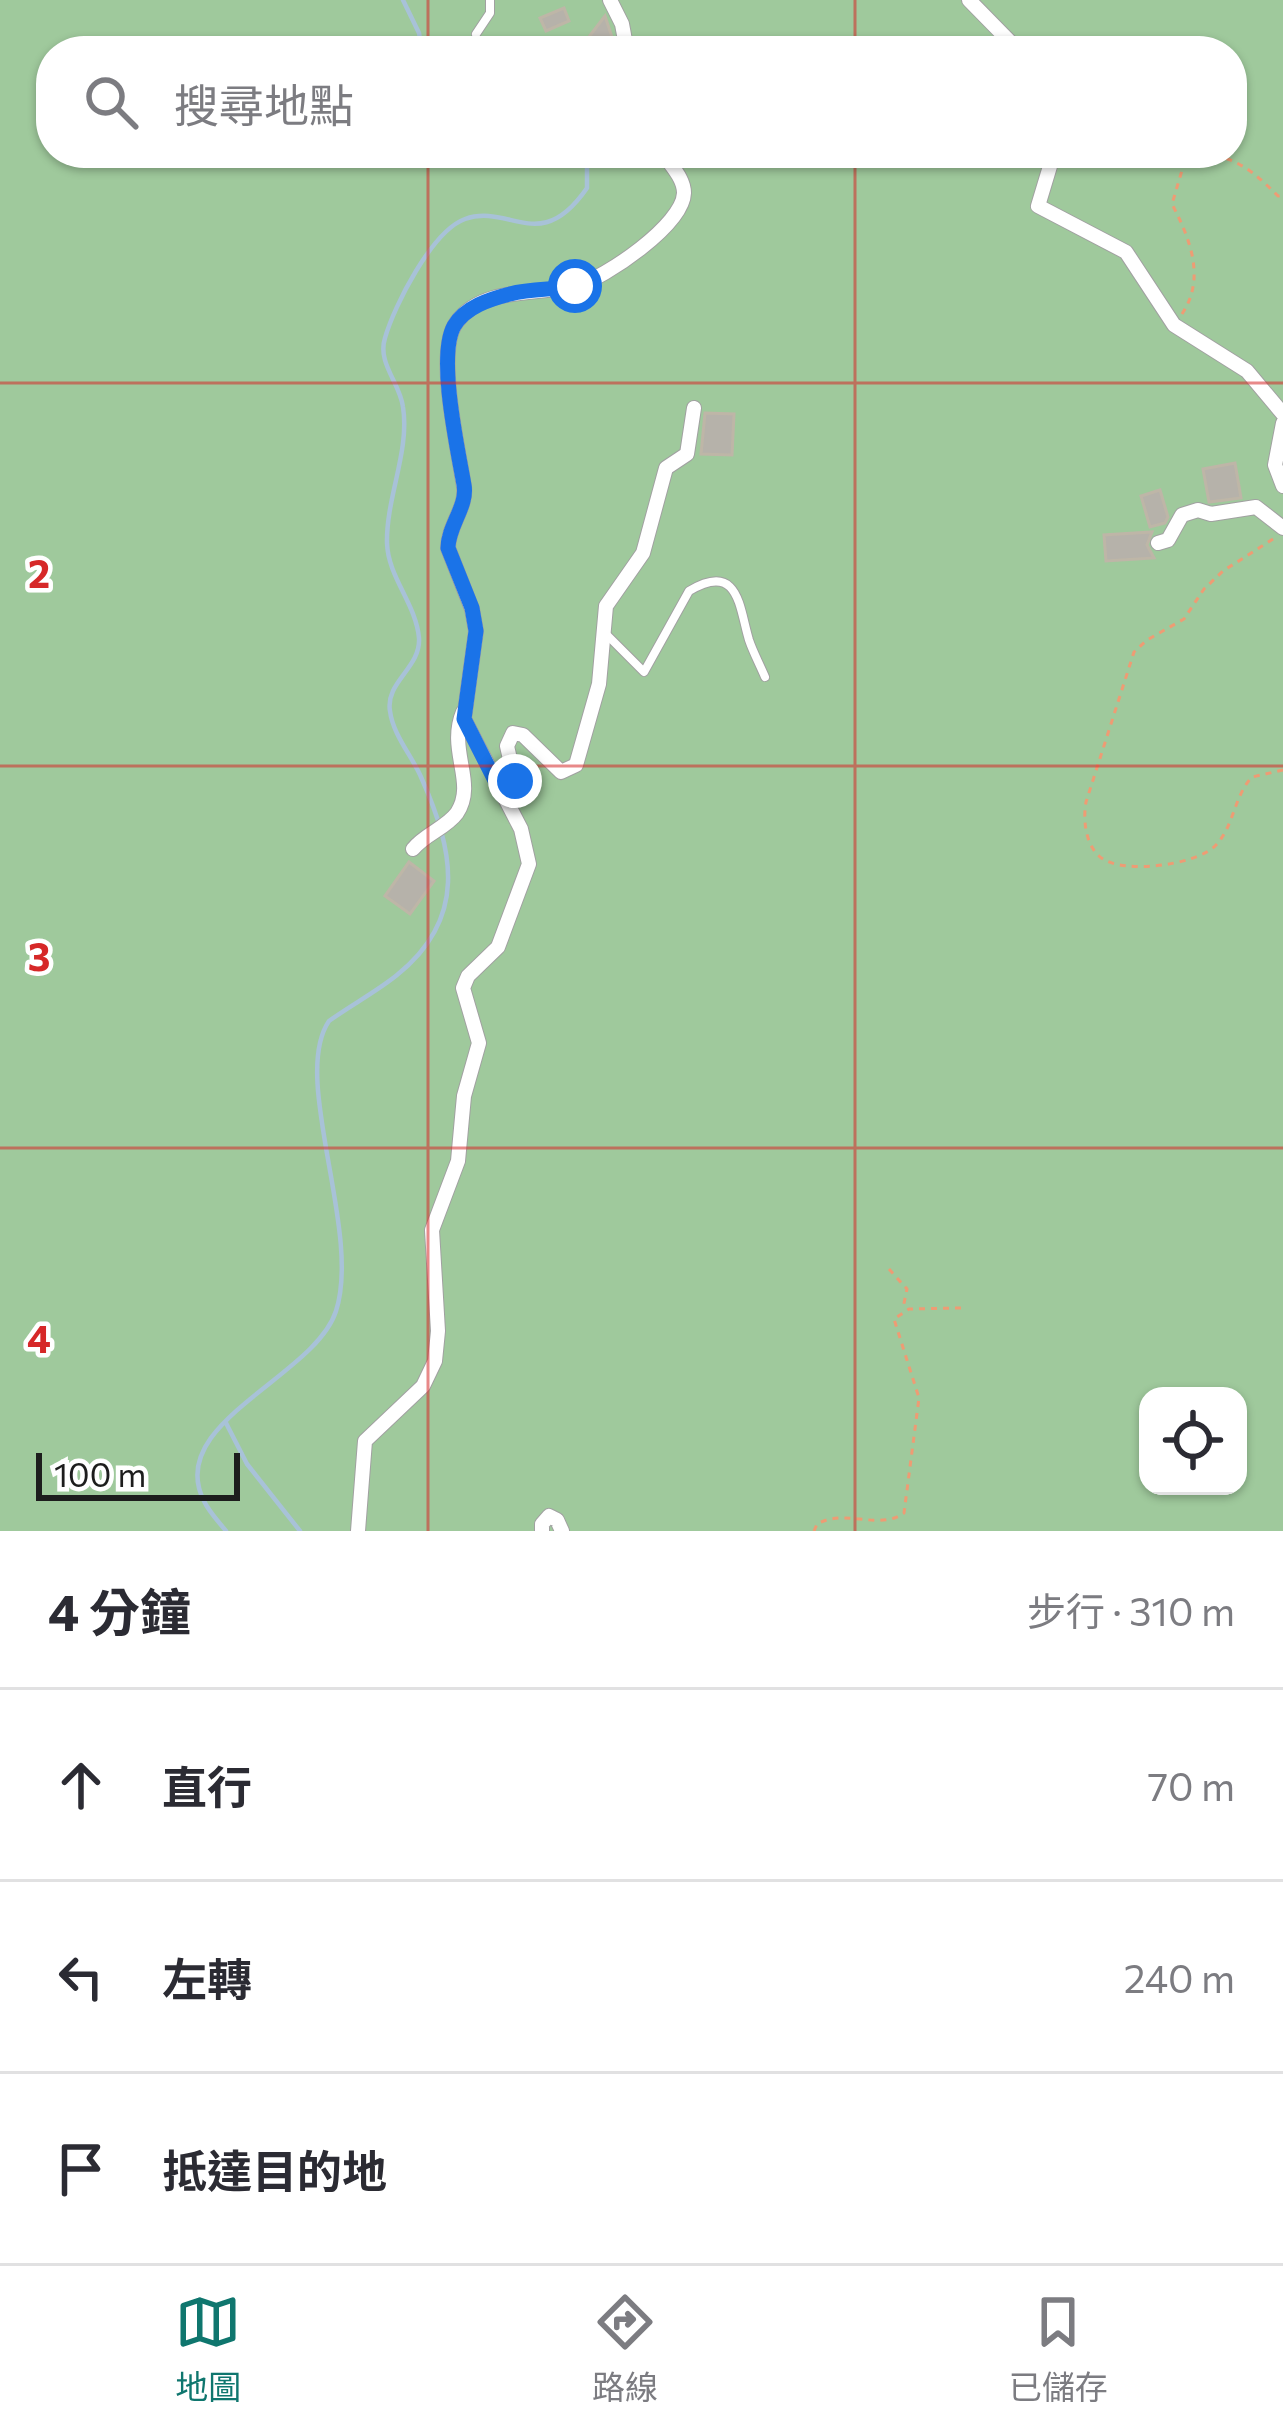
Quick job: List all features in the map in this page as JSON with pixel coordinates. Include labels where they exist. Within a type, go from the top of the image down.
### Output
[{"type":"street","points":[[610,0],[624,36]]},
{"type":"street","points":[[969,0],[1004,36]]},
{"type":"street","points":[[413,849],[448,822],[463,799],[465,781],[456,740],[476,631],[448,548],[465,492],[455,442],[449,360],[452,332],[465,313],[478,305],[512,293],[588,282],[674,219],[683,186],[672,168]]},
{"type":"street","points":[[1049,168],[1038,206],[1126,252],[1174,325],[1247,370],[1283,414]]},
{"type":"street","points":[[503,796],[515,781],[507,746],[513,733],[523,735],[561,772],[576,765],[599,684],[601,631],[609,599],[643,553],[666,468],[687,454],[694,408]]},
{"type":"street","points":[[1283,423],[1275,465],[1283,486]]},
{"type":"street","points":[[1158,543],[1168,540],[1182,514],[1198,510],[1211,514],[1256,507],[1283,529]]},
{"type":"street","points":[[358,1531],[364,1442],[423,1386],[435,1361],[439,1331],[432,1230],[458,1161],[464,1096],[479,1043],[463,988],[468,976],[498,947],[528,874],[525,840],[470,734],[464,712]]},
{"type":"street","points":[[542,1531],[544,1518],[549,1516],[562,1531]]},
{"type":"lane","points":[[476,34],[490,13],[490,0]]},
{"type":"lane","points":[[601,631],[644,672],[689,591],[701,584],[726,585],[740,598],[765,677]]},
{"type":"path","points":[[1247,166],[1278,196],[1283,194]]},
{"type":"path","points":[[1174,325],[1193,298],[1190,239],[1172,204],[1183,168]]},
{"type":"path","points":[[1283,529],[1223,571],[1184,619],[1134,652],[1086,802],[1090,844],[1104,860],[1115,864],[1151,866],[1202,855],[1221,838],[1252,777],[1283,770]]},
{"type":"path","points":[[814,1531],[817,1524],[832,1517],[888,1523],[908,1506],[908,1467],[920,1398],[894,1325],[908,1288],[890,1270]]},
{"type":"path","points":[[902,1310],[961,1308]]},
{"type":"green space","points":[[0,0],[1283,0],[1283,1531],[0,1531]]},
{"type":"building","points":[[564,8],[569,21],[546,31],[540,18]]},
{"type":"building","points":[[605,16],[612,36],[590,36]]},
{"type":"building","points":[[705,413],[734,414],[732,455],[701,454]]},
{"type":"building","points":[[1235,463],[1241,498],[1209,502],[1203,469]]},
{"type":"building","points":[[1160,490],[1168,517],[1165,523],[1150,527],[1141,496]]},
{"type":"building","points":[[1152,532],[1147,545],[1154,558],[1106,561],[1104,535]]},
{"type":"building","points":[[409,862],[434,881],[410,914],[385,896]]},
{"type":"waterway","points":[[403,0],[420,36]]},
{"type":"waterway","points":[[226,1531],[204,1501],[197,1473],[205,1448],[223,1424],[323,1335],[336,1311],[342,1278],[340,1240],[321,1117],[319,1047],[329,1021],[389,981],[420,953],[435,930],[448,882],[447,857],[432,804],[390,711],[393,692],[415,658],[419,638],[387,543],[404,424],[401,398],[384,356],[385,338],[416,271],[452,226],[481,216],[525,223],[554,219],[587,188],[587,168]]},
{"type":"waterway","points":[[226,1423],[247,1464],[300,1531]]},
{"type":"route","points":[[515,781],[503,796],[464,719],[476,631],[448,548],[465,492],[455,442],[448,344],[456,323],[478,305],[527,290],[575,286]]}]
